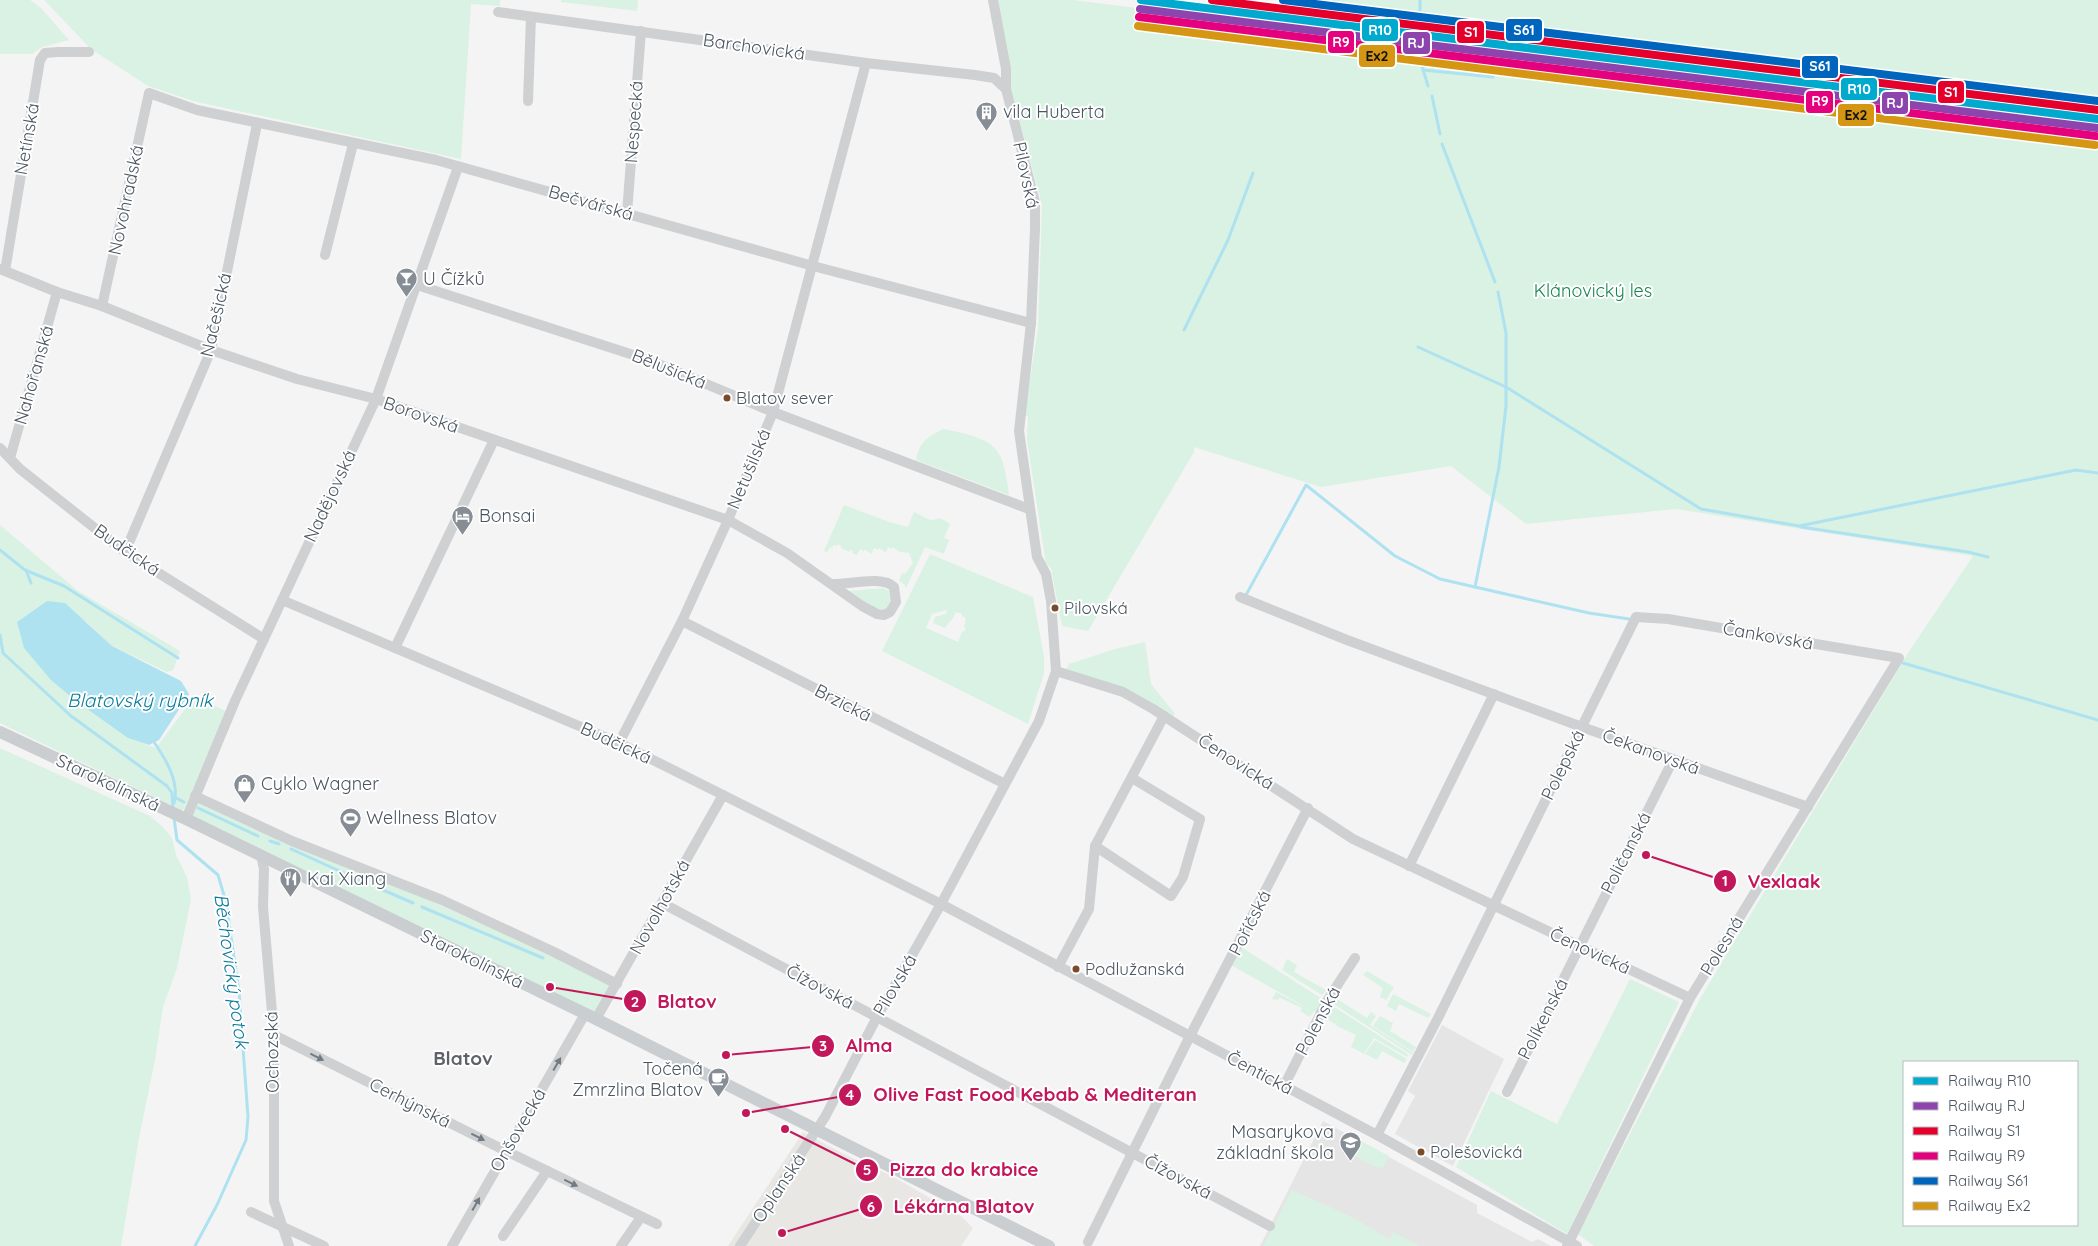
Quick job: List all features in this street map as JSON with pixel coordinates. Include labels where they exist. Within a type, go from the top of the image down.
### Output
[{"type":"main road","name":"Starokolínská","points":[[0,732],[186,819],[591,1016],[1049,1246]]},
{"type":"street","name":"Pilovská","points":[[818,1129],[1038,721],[1056,671],[1046,574],[1037,557],[1019,431],[1031,323],[1035,202],[1006,89],[1006,69],[993,0]]},
{"type":"street","name":"Barchovická","points":[[498,12],[866,63],[994,78],[1001,82],[1006,89]]},
{"type":"street","points":[[528,100],[531,17]]},
{"type":"street","name":"Nespecká","points":[[627,213],[641,31]]},
{"type":"street","name":"Netínská","points":[[2,270],[40,60],[45,54],[89,52]]},
{"type":"street","name":"Netušilská","points":[[619,743],[682,621],[728,520],[773,412],[866,63]]},
{"type":"street","name":"Bečvářská","points":[[149,93],[197,110],[458,166],[813,266],[1031,323]]},
{"type":"street","name":"Novohradská","points":[[102,306],[149,93]]},
{"type":"street","name":"Načešická","points":[[125,552],[211,350],[257,124]]},
{"type":"street","points":[[325,255],[353,144]]},
{"type":"street","name":"Nadějovská","points":[[186,819],[235,701],[376,400],[458,166]]},
{"type":"street","name":"Borovská","points":[[2,270],[57,292],[102,306],[211,350],[297,379],[376,400],[728,520],[787,553],[862,606],[877,614],[890,612],[896,602],[894,588],[883,581],[831,584]]},
{"type":"street","name":"Bělušická","points":[[417,284],[649,360],[773,412],[1029,509]]},
{"type":"street","name":"Nahořanská","points":[[10,458],[57,292]]},
{"type":"street","points":[[395,648],[494,440]]},
{"type":"street","name":"Budčická","points":[[0,448],[20,469],[125,552],[264,639]]},
{"type":"street","name":"Čekanovská","points":[[1240,598],[1347,640],[1582,727],[1808,807]]},
{"type":"street","name":"Budčická","points":[[282,600],[619,743],[941,904]]},
{"type":"street","name":"Čankovská","points":[[1634,620],[1668,619],[1900,658]]},
{"type":"street","name":"Polepská","points":[[1493,906],[1634,620]]},
{"type":"street","name":"Brzická","points":[[682,621],[1005,784]]},
{"type":"street","name":"Polesná","points":[[1571,1245],[1690,998],[1900,658]]},
{"type":"street","name":"Čenovická","points":[[1056,671],[1123,692],[1164,716],[1354,839],[1690,998]]},
{"type":"street","points":[[1409,866],[1494,694]]},
{"type":"street","points":[[1058,966],[1089,909],[1095,846],[1164,716]]},
{"type":"street","name":"Poličanská","points":[[1578,946],[1673,760]]},
{"type":"street","points":[[1095,846],[1171,896],[1183,877],[1200,819],[1132,778]]},
{"type":"street","name":"Novolhotská","points":[[591,1016],[617,984],[723,795]]},
{"type":"street","points":[[195,796],[268,830],[442,900],[552,951],[617,984]]},
{"type":"street","name":"Poříčská","points":[[1088,1242],[1190,1036],[1308,808]]},
{"type":"street","name":"Ochozská","points":[[261,856],[264,869],[263,907],[274,1035],[274,1201],[289,1246]]},
{"type":"street","name":"Čížovská","points":[[662,903],[1270,1226]]},
{"type":"street","name":"Čentická","points":[[941,904],[1377,1135],[1571,1245]]},
{"type":"street","points":[[1377,1135],[1493,906]]},
{"type":"street","name":"Políkenská","points":[[1507,1092],[1578,946]]},
{"type":"street","name":"Polenská","points":[[1284,1086],[1326,1001],[1355,958]]},
{"type":"street","name":"Onšovecká","points":[[452,1246],[506,1151],[591,1016]]},
{"type":"street","name":"Cerhýnská","points":[[274,1035],[657,1224]]},
{"type":"street","name":"Oplanská","points":[[740,1246],[818,1129]]},
{"type":"street","points":[[503,1236],[547,1171]]},
{"type":"street","points":[[251,1212],[324,1246]]},
{"type":"street","points":[[621,1246],[641,1217]]},
{"type":"shaded area","points":[[1442,1025],[1504,1059],[1453,1166],[1395,1134],[1415,1096],[1408,1091]]},
{"type":"shaded area","name":"Masarykova základní škola","points":[[1323,1121],[1477,1205],[1477,1213],[1532,1242],[1538,1239],[1551,1246],[1260,1246]]},
{"type":"shaded area","points":[[803,1132],[846,1155],[892,1176],[961,1216],[973,1228],[961,1246],[728,1246]]},
{"type":"green space","points":[[0,0],[30,0],[41,8],[69,40],[42,47],[32,54],[0,54]]},
{"type":"green space","points":[[44,0],[500,0],[500,6],[471,4],[461,159],[197,102],[148,86],[91,49]]},
{"type":"green space","points":[[561,0],[638,0],[637,11],[561,2]]},
{"type":"green space","name":"Klánovický les","points":[[998,0],[1073,0],[2098,127],[2098,1246],[1594,1246],[1578,1234],[1701,997],[1908,653],[1973,556],[1676,509],[1526,524],[1451,466],[1321,487],[1194,447],[1194,452],[1088,631],[1062,626],[1051,568],[1046,564],[1027,440],[1028,416],[1024,416],[1038,329],[1042,205],[1011,89]]},
{"type":"green space","points":[[1292,0],[2098,0],[2098,100]]},
{"type":"green space","points":[[944,429],[983,440],[996,450],[1004,465],[1009,495],[916,460],[925,440]]},
{"type":"green space","points":[[844,505],[908,527],[914,512],[932,520],[940,518],[950,524],[944,538],[949,540],[944,554],[925,547],[906,588],[899,581],[902,573],[905,574],[913,563],[909,553],[900,552],[893,547],[892,549],[888,547],[886,553],[879,548],[878,550],[874,548],[871,554],[865,549],[864,551],[860,549],[857,555],[852,553],[853,551],[850,550],[849,552],[841,548],[838,544],[832,548],[830,547],[827,553],[824,551]]},
{"type":"green space","points":[[0,525],[78,591],[180,651],[173,670],[167,672],[112,646],[87,622],[47,601],[17,622],[128,738],[156,748],[192,700],[204,701],[228,712],[183,811],[0,723]]},
{"type":"green space","points":[[930,554],[1033,597],[1044,657],[1044,673],[1028,724],[882,651]],"holes":[[[947,610],[946,614],[935,617],[933,623],[945,628],[956,612],[966,618],[964,627],[966,630],[962,632],[958,642],[926,628],[932,614]]]},
{"type":"green space","points":[[883,588],[891,592],[893,600],[885,610],[873,608],[849,591]]},
{"type":"green space","points":[[1145,642],[1151,684],[1175,714],[1173,717],[1066,670],[1069,664],[1115,649]]},
{"type":"green space","points":[[0,748],[150,816],[172,838],[176,855],[187,877],[191,899],[177,968],[163,1007],[121,1246],[0,1246]]},
{"type":"green space","points":[[195,796],[617,984],[596,1019],[186,819]]},
{"type":"green space","points":[[1238,945],[1409,1055],[1407,1057],[1374,1038],[1364,1054],[1351,1047],[1356,1035],[1335,1025],[1340,1018],[1335,1024],[1314,1011],[1310,1017],[1300,1011],[1302,1008],[1280,998],[1277,1000],[1272,999],[1276,992],[1313,1011],[1229,964]]},
{"type":"green space","points":[[1287,959],[1297,965],[1294,972],[1326,990],[1322,995],[1282,970]]},
{"type":"green space","points":[[1367,971],[1394,987],[1386,1000],[1380,997],[1383,988],[1363,975]]},
{"type":"green space","points":[[1630,979],[1679,1002],[1567,1234],[1456,1167],[1491,1091],[1557,1124]]},
{"type":"green space","points":[[1393,994],[1431,1014],[1428,1018],[1399,1004],[1396,1011],[1387,1006]]},
{"type":"green space","points":[[1336,996],[1335,1002],[1337,999],[1367,1018],[1371,1012],[1376,1016],[1370,1025],[1413,1053],[1412,1055],[1329,1001]]},
{"type":"green space","points":[[1380,1016],[1393,1023],[1390,1031],[1416,1047],[1413,1052],[1373,1026]]},
{"type":"green space","points":[[1375,1040],[1407,1059],[1404,1063],[1382,1051],[1377,1060],[1365,1054]]},
{"type":"green space","points":[[1350,1135],[1389,1156],[1383,1168],[1373,1166],[1343,1150]]},
{"type":"green space","points":[[1292,1190],[1352,1217],[1389,1239],[1394,1232],[1420,1246],[1263,1246]]},
{"type":"water","name":"Blatovský rybník","points":[[47,601],[65,603],[112,646],[181,681],[189,694],[159,740],[149,745],[128,738],[76,701],[51,680],[24,648],[17,622]]},
{"type":"waterway","points":[[1420,0],[1420,13]]},
{"type":"waterway","points":[[1421,56],[1420,45],[2098,125]]},
{"type":"waterway","points":[[1421,63],[1428,86]]},
{"type":"waterway","points":[[1423,70],[1493,77]]},
{"type":"waterway","points":[[1432,96],[1440,134]]},
{"type":"waterway","points":[[1442,144],[1495,282]]},
{"type":"waterway","points":[[1184,330],[1228,240],[1253,173]]},
{"type":"waterway","points":[[1498,292],[1506,333],[1506,406],[1499,467],[1475,587],[1589,613],[1629,619]]},
{"type":"waterway","points":[[1418,347],[1506,387],[1701,509],[1799,526],[2076,470],[2098,473]]},
{"type":"waterway","points":[[1246,595],[1306,485],[1395,556],[1440,579],[1475,587]]},
{"type":"waterway","points":[[1801,527],[1968,552],[1988,557]]},
{"type":"waterway","points":[[0,550],[25,570],[64,586],[178,658]]},
{"type":"waterway","points":[[26,570],[31,583]]},
{"type":"waterway","name":"Běchovický potok","points":[[0,635],[3,653],[71,716],[167,786],[172,793],[173,809]]},
{"type":"waterway","points":[[1903,663],[2098,720]]},
{"type":"waterway","points":[[154,742],[163,755],[173,779],[175,787],[174,803]]},
{"type":"waterway","points":[[176,798],[184,802]]},
{"type":"waterway","points":[[198,808],[258,836]]},
{"type":"waterway","name":"Běchovický potok","points":[[174,818],[177,840],[218,875],[226,902],[239,992],[248,1117],[246,1140],[217,1205],[195,1246]]},
{"type":"waterway","points":[[270,841],[279,844]]},
{"type":"waterway","points":[[291,849],[366,883]]},
{"type":"waterway","points":[[376,887],[413,903]]},
{"type":"waterway","points":[[422,907],[543,958]]},
{"type":"rail line","name":"R10","points":[[1141,0],[2098,119]]},
{"type":"rail line","name":"S1","points":[[1212,0],[2098,110]]},
{"type":"rail line","name":"S61","points":[[1283,0],[2098,101]]},
{"type":"rail line","name":"RJ","points":[[1140,9],[2097,128]]},
{"type":"rail line","name":"R9","points":[[1139,17],[2096,136]]},
{"type":"rail line","name":"Ex2","points":[[1138,26],[2095,145]]},
{"type":"place","name":"vila Huberta","points":[[987,131]]},
{"type":"place","name":"U Čížků","points":[[407,298]]},
{"type":"place","name":"Blatov sever","points":[[727,398]]},
{"type":"place","name":"Bonsai","points":[[463,535]]},
{"type":"place","name":"Pilovská","points":[[1055,608]]},
{"type":"place","name":"Cyklo Wagner","points":[[245,803]]},
{"type":"place","name":"Wellness Blatov","points":[[350,837]]},
{"type":"place","name":"Vexlaak","points":[[1646,855]]},
{"type":"place","name":"Kai Xiang","points":[[291,898]]},
{"type":"place","name":"Podlužanská","points":[[1076,969]]},
{"type":"place","name":"Blatov","points":[[550,987]]},
{"type":"place","name":"Alma","points":[[726,1055]]},
{"type":"place","name":"Točená Zmrzlina Blatov","points":[[719,1098]]},
{"type":"place","name":"Olive Fast Food Kebab & Mediteran","points":[[746,1113]]},
{"type":"place","name":"Pizza do krabice","points":[[785,1129]]},
{"type":"place","name":"Polešovická","points":[[1421,1152]]},
{"type":"place","name":"Masarykova základní škola","points":[[1350,1161]]},
{"type":"place","name":"Lékárna Blatov","points":[[782,1233]]},
{"type":"district","name":"Blatov","points":[[463,1058]]}]
